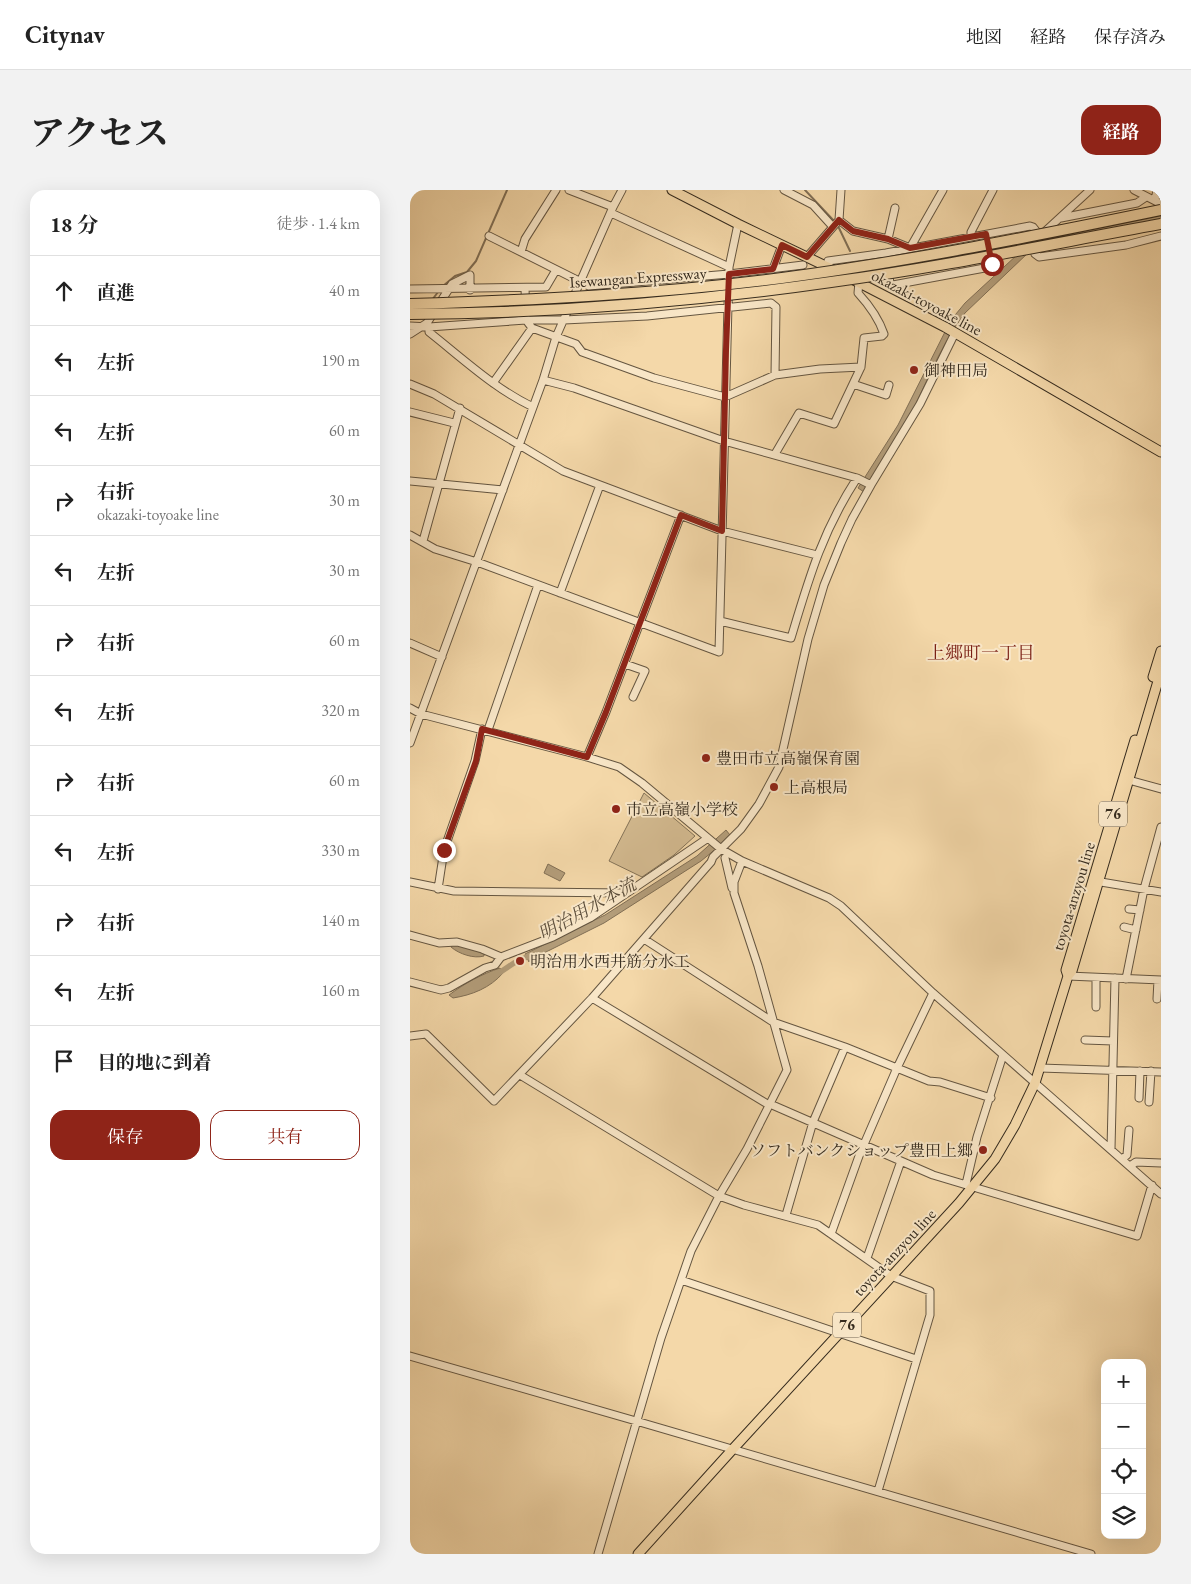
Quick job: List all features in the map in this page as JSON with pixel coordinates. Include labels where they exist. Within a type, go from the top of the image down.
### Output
[{"type":"highway","name":"Isewangan Expressway","points":[[410,304],[600,295],[716,286],[782,278],[967,249],[1159,203]]},
{"type":"highway","name":"Isewangan Expressway","points":[[410,314],[484,314],[553,310],[783,289],[924,268],[1161,224]]},
{"type":"main road","name":"okazaki-toyoake line","points":[[672,190],[782,245],[805,261],[859,282],[951,331],[1161,452]]},
{"type":"main road","name":"toyota-anzyou line","points":[[638,1554],[840,1333],[1003,1148],[1016,1125],[1040,1068],[1068,976],[1066,970],[1096,881],[1159,673],[1161,651]]},
{"type":"street","points":[[521,252],[525,239],[556,190]]},
{"type":"street","points":[[569,190],[729,270]]},
{"type":"street","points":[[410,743],[543,380],[556,337],[622,190]]},
{"type":"street","points":[[784,190],[813,205],[833,227]]},
{"type":"street","points":[[489,236],[589,286],[653,281],[729,270],[773,269],[805,261],[839,220],[841,190]]},
{"type":"street","points":[[910,248],[943,190]]},
{"type":"street","points":[[1090,190],[1040,237],[1038,250],[1035,254],[1040,257],[1126,245],[1161,236]]},
{"type":"street","points":[[1134,190],[1159,203]]},
{"type":"street","points":[[1157,190],[1159,203]]},
{"type":"street","points":[[971,237],[971,232],[990,191]]},
{"type":"street","points":[[1060,218],[1132,204],[1146,197]]},
{"type":"street","points":[[888,239],[895,208]]},
{"type":"street","points":[[839,220],[853,231],[888,239],[910,248]]},
{"type":"street","points":[[410,535],[435,549],[476,562],[718,652],[727,308],[729,270],[738,224]]},
{"type":"street","points":[[828,261],[886,253],[1032,226],[1040,237]]},
{"type":"street","points":[[886,253],[890,284],[893,285],[990,267],[992,264],[986,234]]},
{"type":"street","points":[[773,269],[782,245]]},
{"type":"street","points":[[410,289],[470,290],[546,287],[556,270]]},
{"type":"street","points":[[410,334],[427,323],[452,284],[470,275],[470,290]]},
{"type":"street","points":[[647,316],[653,281]]},
{"type":"street","points":[[775,454],[799,413],[834,424],[861,367],[864,338],[882,336],[884,334],[869,306],[858,292],[859,282]]},
{"type":"street","points":[[525,288],[526,320],[532,328],[576,344],[582,352],[654,378],[725,397],[775,375],[820,369],[861,367]]},
{"type":"street","points":[[410,326],[428,327],[526,320],[647,316],[771,303],[776,307],[775,375]]},
{"type":"street","points":[[428,327],[429,332],[493,383],[515,398],[533,407]]},
{"type":"street","points":[[493,383],[532,328]]},
{"type":"street","points":[[720,621],[791,638],[804,592],[817,556],[840,505],[865,482],[920,404],[951,331]]},
{"type":"street","points":[[543,380],[583,391],[724,441],[775,454],[865,482]]},
{"type":"street","points":[[410,384],[432,392],[460,408],[562,471],[722,531],[817,556]]},
{"type":"street","points":[[853,384],[886,395],[889,385]]},
{"type":"street","points":[[423,542],[454,423],[460,408]]},
{"type":"street","points":[[410,412],[454,423]]},
{"type":"street","points":[[410,481],[503,490]]},
{"type":"street","points":[[410,982],[441,990],[495,965],[501,957],[553,937],[590,918],[625,893],[741,829],[759,804],[779,767],[808,639],[824,585],[852,519],[865,482]]},
{"type":"street","points":[[560,593],[600,485]]},
{"type":"street","points":[[587,757],[625,664],[681,515]]},
{"type":"street","points":[[438,889],[444,850],[538,585]]},
{"type":"street","points":[[410,643],[442,656]]},
{"type":"street","points":[[625,664],[645,671],[633,697]]},
{"type":"street","points":[[410,708],[421,714],[620,767],[715,844],[742,861],[822,894],[836,902],[933,993],[1161,1194]]},
{"type":"street","points":[[1126,780],[1161,789]]},
{"type":"street","points":[[1126,979],[1144,889],[1161,827]]},
{"type":"street","points":[[410,1036],[426,1034],[494,1101],[592,998],[644,939],[715,844]]},
{"type":"street","points":[[598,1554],[661,1338],[691,1251],[719,1196],[747,1149],[786,1070],[758,966],[726,868],[725,858]]},
{"type":"street","points":[[734,893],[734,882],[742,861]]},
{"type":"street","points":[[1096,881],[1161,892]]},
{"type":"street","points":[[410,882],[454,892],[625,893]]},
{"type":"street","points":[[1129,909],[1140,910]]},
{"type":"street","points":[[1124,927],[1136,930]]},
{"type":"street","points":[[410,933],[438,940],[439,943],[457,942],[501,957]]},
{"type":"street","points":[[644,939],[773,1022],[929,1081],[940,1082],[991,1098]]},
{"type":"street","points":[[1068,976],[1160,980],[1157,999]]},
{"type":"street","points":[[1096,978],[1096,1007]]},
{"type":"street","points":[[1111,1149],[1115,978]]},
{"type":"street","points":[[831,1234],[864,1144],[897,1068],[933,993]]},
{"type":"street","points":[[592,998],[770,1104],[933,1175],[1137,1236],[1152,1185]]},
{"type":"street","points":[[1085,1040],[1113,1041]]},
{"type":"street","points":[[786,1216],[813,1122],[845,1048]]},
{"type":"street","points":[[970,1186],[977,1137],[1004,1055]]},
{"type":"street","points":[[1040,1068],[1161,1072]]},
{"type":"street","points":[[1139,1098],[1140,1071]]},
{"type":"street","points":[[1149,1102],[1151,1071]]},
{"type":"street","points":[[520,1075],[719,1196],[744,1205],[818,1225],[891,1276],[932,1293],[930,1314],[878,1491]]},
{"type":"street","points":[[1122,1159],[1127,1155],[1128,1130]]},
{"type":"street","points":[[867,1258],[901,1160]]},
{"type":"street","points":[[1130,1166],[1136,1162],[1161,1163]]},
{"type":"street","points":[[682,1280],[916,1359]]},
{"type":"street","points":[[410,1356],[1091,1554]]},
{"type":"shaded area","points":[[1161,213],[1161,220],[1029,252],[965,313],[955,326],[894,445],[864,492],[858,488],[898,425],[951,320],[965,303],[1018,254],[1038,239]]},
{"type":"shaded area","points":[[644,793],[695,836],[674,855],[642,877],[609,861]]},
{"type":"shaded area","points":[[726,830],[730,835],[701,861],[604,923],[529,962],[525,954],[605,915],[697,856]]},
{"type":"shaded area","points":[[548,864],[565,873],[560,881],[544,873]]},
{"type":"shaded area","points":[[457,944],[480,950],[484,956],[476,957],[462,954],[451,947]]},
{"type":"shaded area","points":[[500,968],[503,973],[486,987],[460,997],[453,998],[449,995],[474,979]]},
{"type":"waterway","points":[[443,286],[455,276],[467,272],[476,261],[507,190]]},
{"type":"waterway","points":[[805,190],[835,222]]},
{"type":"waterway","points":[[838,226],[850,251]]},
{"type":"waterway","points":[[432,300],[438,292]]},
{"type":"waterway","name":"明治用水本流","points":[[496,975],[514,963],[533,954]]},
{"type":"place","name":"御神田局","points":[[914,370]]},
{"type":"place","name":"豊田市立高嶺保育園","points":[[706,758]]},
{"type":"place","name":"上高根局","points":[[774,787]]},
{"type":"place","name":"市立高嶺小学校","points":[[616,809]]},
{"type":"place","name":"明治用水西井筋分水工","points":[[520,961]]},
{"type":"place","name":"ソフトバンクショップ豊田上郷","points":[[983,1150]]},
{"type":"district","name":"上郷町一丁目","points":[[981,653]]},
{"type":"route","points":[[444,850],[476,761],[482,729],[587,757],[681,515],[722,531],[729,274],[773,269],[782,245],[807,257],[839,220],[853,231],[888,239],[910,248],[986,234],[992,264]]}]
